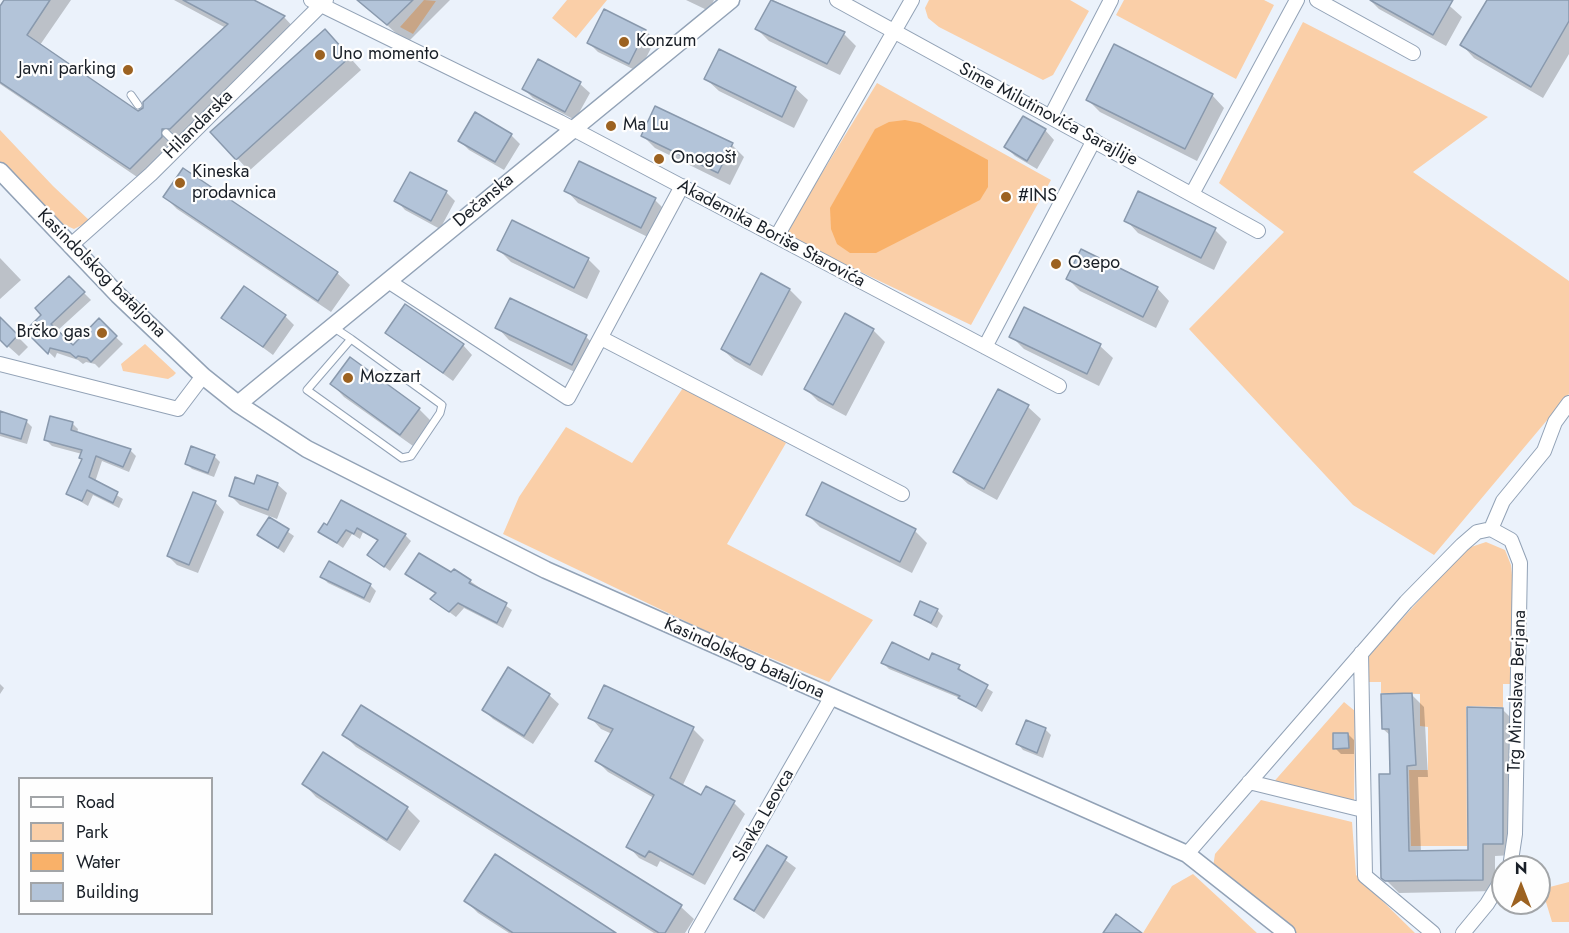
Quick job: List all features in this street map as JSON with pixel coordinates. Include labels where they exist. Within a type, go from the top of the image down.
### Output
[{"type":"street","name":"Dečanska","points":[[238,404],[731,0]]},
{"type":"street","name":"Sime Milutinovića Sarajlije","points":[[837,0],[1258,231]]},
{"type":"street","points":[[777,236],[912,0]]},
{"type":"street","points":[[1051,116],[1111,0]]},
{"type":"street","points":[[1192,194],[1297,0]]},
{"type":"street","points":[[1317,0],[1413,53]]},
{"type":"street","name":"Akademika Boriše Starovića","points":[[319,2],[456,69],[682,186],[1059,386]]},
{"type":"street","name":"Hilandarska","points":[[70,246],[151,174],[319,2]]},
{"type":"street","points":[[985,347],[1094,140]]},
{"type":"street","name":"Kasindolskog bataljona","points":[[0,171],[70,246],[203,376],[238,404],[307,449],[525,560],[831,698],[1187,854],[1287,933]]},
{"type":"street","points":[[388,281],[568,398],[682,186]]},
{"type":"street","points":[[600,338],[902,494]]},
{"type":"street","points":[[0,364],[178,409],[203,376]]},
{"type":"street","points":[[1187,854],[1361,653],[1462,544],[1477,532],[1491,529],[1503,501],[1544,451],[1555,422],[1569,403]]},
{"type":"street","name":"Trg Miroslava Berjana","points":[[1491,529],[1511,540],[1520,563],[1515,834],[1512,855]]},
{"type":"street","points":[[1361,653],[1365,876],[1433,933]]},
{"type":"street","name":"Slavka Leovca","points":[[696,933],[831,698]]},
{"type":"street","points":[[1249,782],[1363,810]]},
{"type":"street","points":[[1463,933],[1491,898]]},
{"type":"lane","points":[[130,95],[138,105]]},
{"type":"lane","points":[[166,134],[178,145]]},
{"type":"lane","points":[[333,326],[351,339],[442,405],[440,413],[411,456],[402,458],[307,390],[351,339]]},
{"type":"green space","points":[[424,0],[436,1],[413,34],[400,27]]},
{"type":"green space","points":[[567,0],[607,0],[576,38],[552,18]]},
{"type":"green space","points":[[929,0],[1070,0],[1089,11],[1053,75],[1043,80],[939,27],[928,18],[925,8]]},
{"type":"green space","points":[[1124,0],[1264,0],[1274,5],[1236,79],[1116,15]]},
{"type":"green space","points":[[1303,22],[1488,117],[1413,172],[1569,281],[1569,394],[1434,555],[1353,505],[1189,329],[1284,232],[1219,183]]},
{"type":"green space","points":[[877,83],[1051,180],[971,325],[784,235]]},
{"type":"green space","points":[[0,130],[90,221],[74,229],[58,222],[0,162]]},
{"type":"green space","points":[[145,344],[176,373],[173,376],[168,379],[123,371],[121,364]]},
{"type":"green space","points":[[689,379],[786,443],[727,544],[873,620],[829,682],[712,634],[503,534],[519,497],[566,427],[632,463]]},
{"type":"green space","points":[[1486,542],[1505,550],[1511,565],[1517,626],[1511,684],[1503,684],[1503,707],[1466,706],[1467,846],[1411,846],[1409,770],[1428,770],[1428,727],[1420,726],[1420,694],[1381,693],[1381,682],[1367,682],[1367,657],[1457,559],[1471,547]]},
{"type":"green space","points":[[1344,702],[1355,711],[1354,803],[1271,785]]},
{"type":"green space","points":[[1261,800],[1352,822],[1356,875],[1415,933],[1296,933],[1213,867],[1215,854]]},
{"type":"green space","points":[[1193,874],[1257,933],[1143,933],[1172,886]]},
{"type":"green space","points":[[1569,882],[1569,922],[1552,922],[1550,915],[1551,887]]},
{"type":"water","points":[[905,120],[920,123],[988,160],[988,187],[980,200],[876,253],[850,253],[837,244],[831,229],[830,208],[875,129],[889,122]]},
{"type":"building","points":[[4,0],[50,0],[27,35],[138,111],[143,108],[143,102],[228,24],[183,0],[254,0],[285,16],[170,129],[162,129],[162,137],[130,169],[0,82],[0,6]]},
{"type":"building","points":[[357,0],[413,0],[387,25]]},
{"type":"building","points":[[771,0],[845,32],[827,64],[755,29]]},
{"type":"building","points":[[1370,0],[1453,0],[1433,35]]},
{"type":"building","points":[[1487,0],[1569,0],[1569,21],[1531,87],[1460,45]]},
{"type":"building","points":[[604,9],[646,30],[629,64],[587,43]]},
{"type":"building","points":[[325,29],[350,57],[236,160],[210,132]]},
{"type":"building","points":[[1114,44],[1213,94],[1185,149],[1086,100]]},
{"type":"building","points":[[719,49],[796,87],[782,117],[704,79]]},
{"type":"building","points":[[538,59],[581,82],[565,112],[522,89]]},
{"type":"building","points":[[655,106],[733,143],[718,173],[641,136]]},
{"type":"building","points":[[475,112],[512,134],[495,162],[458,141]]},
{"type":"building","points":[[1023,116],[1046,129],[1027,161],[1004,147]]},
{"type":"building","points":[[579,161],[656,198],[641,228],[564,191]]},
{"type":"building","points":[[183,168],[338,272],[318,301],[163,197]]},
{"type":"building","points":[[410,172],[447,191],[431,221],[394,201]]},
{"type":"building","points":[[1138,191],[1216,228],[1201,258],[1124,221]]},
{"type":"building","points":[[512,220],[589,258],[574,288],[497,250]]},
{"type":"building","points":[[1081,249],[1158,287],[1143,317],[1066,279]]},
{"type":"building","points":[[761,273],[790,289],[750,365],[721,349]]},
{"type":"building","points":[[69,276],[85,292],[51,324],[73,345],[99,318],[117,336],[91,362],[87,358],[78,356],[76,358],[70,353],[50,348],[48,354],[25,331],[41,315],[35,308]]},
{"type":"building","points":[[244,286],[286,315],[263,347],[221,318]]},
{"type":"building","points":[[510,298],[587,335],[572,365],[495,328]]},
{"type":"building","points":[[405,304],[464,344],[443,373],[385,333]]},
{"type":"building","points":[[1024,307],[1101,344],[1087,374],[1009,337]]},
{"type":"building","points":[[845,313],[874,329],[833,405],[804,389]]},
{"type":"building","points":[[0,317],[18,335],[7,347],[0,340]]},
{"type":"building","points":[[350,357],[420,408],[400,435],[330,384]]},
{"type":"building","points":[[998,389],[1029,405],[984,489],[953,472]]},
{"type":"building","points":[[0,411],[27,420],[21,439],[0,433]]},
{"type":"building","points":[[50,416],[73,422],[71,430],[131,449],[123,467],[96,456],[89,477],[118,492],[113,503],[87,490],[82,501],[66,494],[82,459],[79,458],[82,450],[44,440]]},
{"type":"building","points":[[191,446],[215,455],[208,473],[185,464]]},
{"type":"building","points":[[257,475],[278,483],[268,510],[229,496],[235,477],[254,484]]},
{"type":"building","points":[[822,482],[916,529],[900,562],[806,515]]},
{"type":"building","points":[[193,492],[216,501],[189,565],[167,556]]},
{"type":"building","points":[[341,500],[406,534],[384,567],[367,555],[378,540],[357,528],[354,534],[346,530],[337,543],[318,532],[324,523],[327,525]]},
{"type":"building","points":[[269,517],[289,529],[278,548],[257,535]]},
{"type":"building","points":[[419,553],[451,572],[454,569],[471,580],[469,583],[507,603],[497,623],[458,603],[449,612],[430,599],[436,593],[405,574]]},
{"type":"building","points":[[329,561],[371,584],[364,598],[320,577]]},
{"type":"building","points":[[920,601],[938,609],[931,623],[914,615]]},
{"type":"building","points":[[892,642],[929,660],[932,653],[960,665],[958,669],[988,685],[976,707],[958,698],[960,696],[881,663]]},
{"type":"building","points":[[508,667],[550,694],[524,736],[482,710]]},
{"type":"building","points":[[604,685],[694,727],[670,778],[701,795],[706,786],[735,801],[693,875],[649,851],[645,857],[626,847],[654,795],[595,761],[613,729],[588,718]]},
{"type":"building","points":[[1412,693],[1416,765],[1407,766],[1409,851],[1468,850],[1467,707],[1503,708],[1503,844],[1483,844],[1483,880],[1385,881],[1381,878],[1379,774],[1390,774],[1389,729],[1382,729],[1381,694]]},
{"type":"building","points":[[361,705],[682,905],[665,933],[659,933],[342,735]]},
{"type":"building","points":[[1026,720],[1046,728],[1037,753],[1016,744]]},
{"type":"building","points":[[1333,733],[1348,733],[1349,748],[1333,749]]},
{"type":"building","points":[[323,752],[408,807],[387,840],[302,784]]},
{"type":"building","points":[[767,845],[787,857],[754,911],[734,899]]},
{"type":"building","points":[[495,854],[616,933],[513,933],[464,901]]},
{"type":"building","points":[[1116,914],[1142,933],[1103,933]]},
{"type":"place","name":"Konzum","points":[[624,42]]},
{"type":"place","name":"Uno momento","points":[[320,55]]},
{"type":"place","name":"Javni parking","points":[[128,70]]},
{"type":"place","name":"Ma Lu","points":[[611,126]]},
{"type":"place","name":"Onogošt","points":[[659,159]]},
{"type":"place","name":"Kineska prodavnica","points":[[180,183]]},
{"type":"place","name":"#INS","points":[[1006,197]]},
{"type":"place","name":"Озеро","points":[[1056,264]]},
{"type":"place","name":"Brčko gas","points":[[102,333]]},
{"type":"place","name":"Mozzart","points":[[348,378]]}]
